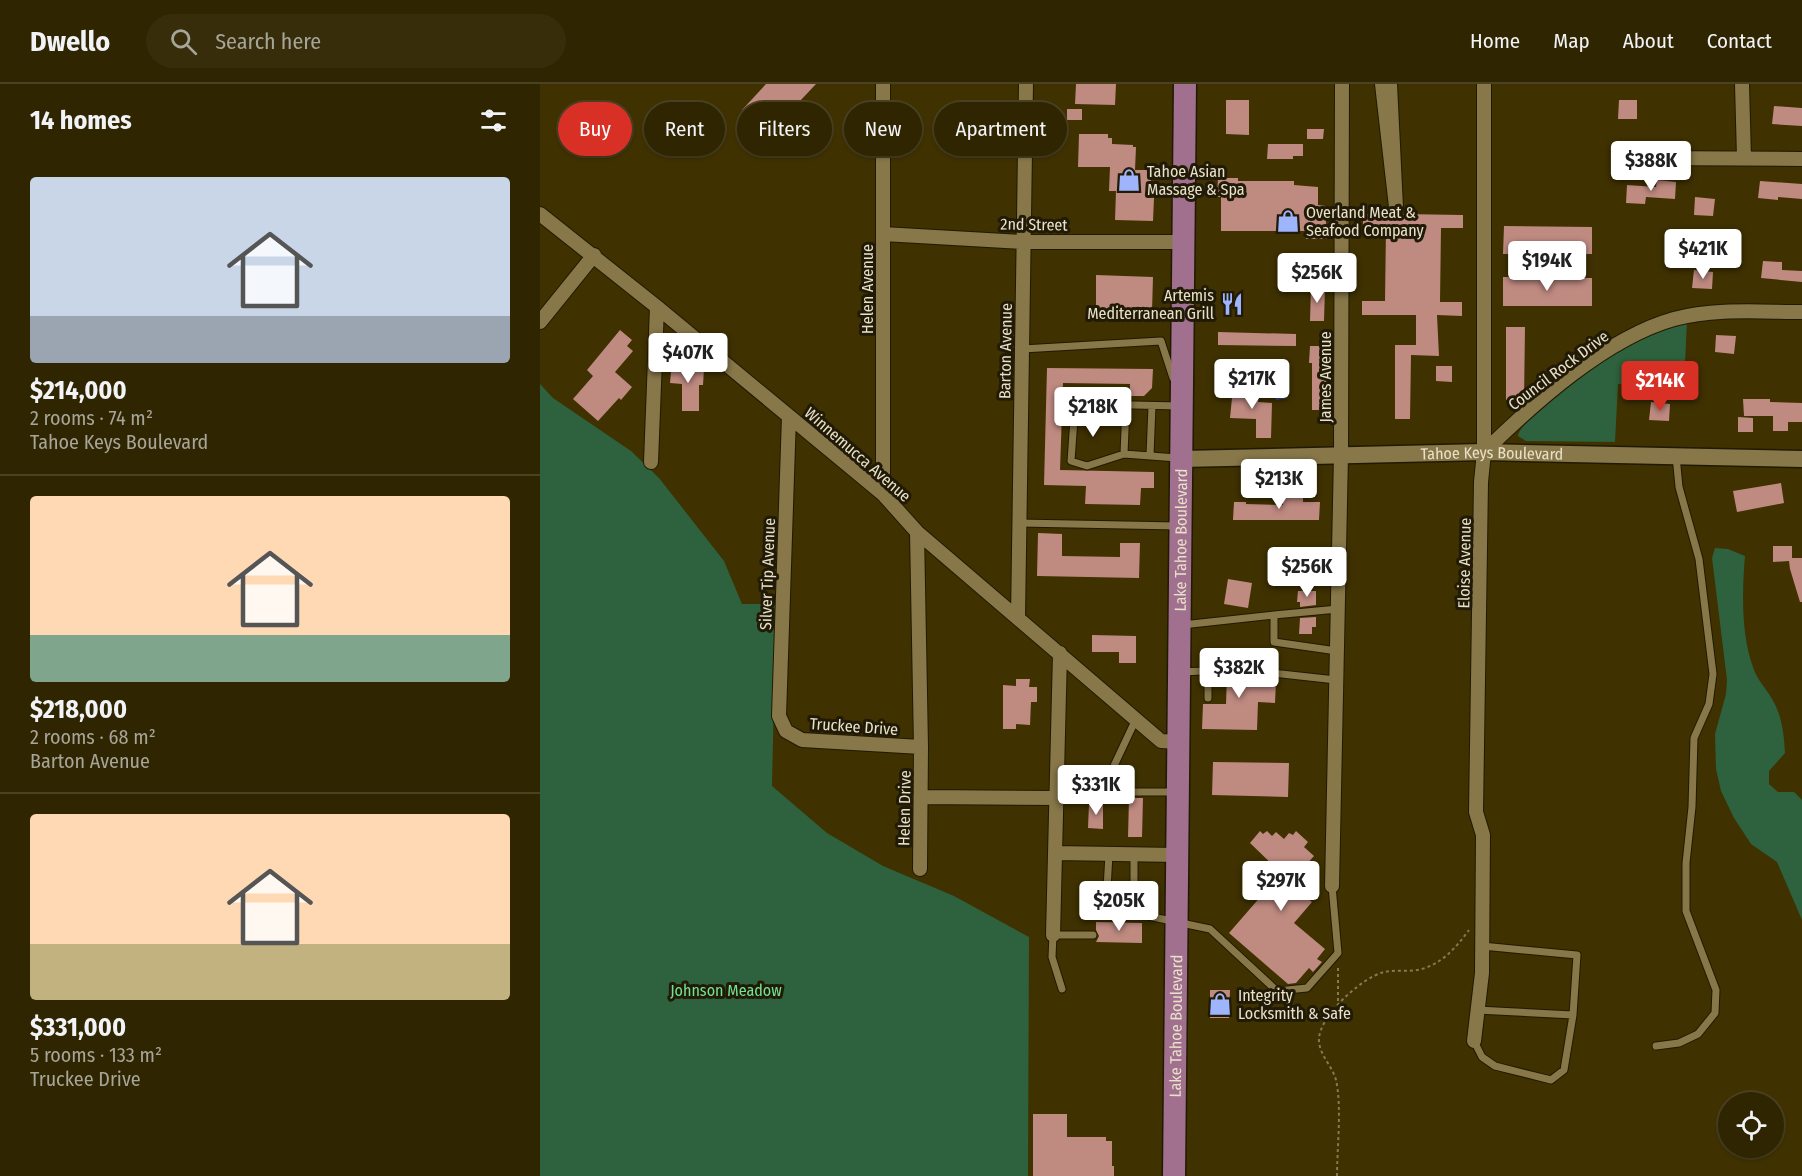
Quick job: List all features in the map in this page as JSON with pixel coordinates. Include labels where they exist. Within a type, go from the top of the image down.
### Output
[{"type":"highway","name":"Lake Tahoe Boulevard","points":[[1174,1176],[1185,84]]},
{"type":"street","name":"Helen Avenue","points":[[883,494],[884,84]]},
{"type":"street","name":"Barton Avenue","points":[[1018,618],[1026,84]]},
{"type":"street","name":"James Avenue","points":[[1332,886],[1341,455],[1342,84]]},
{"type":"street","points":[[1381,84],[1396,207],[1390,84]]},
{"type":"street","name":"Eloise Avenue","points":[[1474,1041],[1482,973],[1483,835],[1476,812],[1481,494],[1484,452],[1484,84]]},
{"type":"street","points":[[1742,87],[1744,158]]},
{"type":"street","points":[[1646,158],[1802,159]]},
{"type":"street","name":"Winnemucca Avenue","points":[[540,214],[594,255],[883,494],[917,532],[1161,741],[1178,742]]},
{"type":"street","name":"2nd Street","points":[[883,234],[1023,242],[1184,242]]},
{"type":"street","points":[[540,322],[594,255]]},
{"type":"street","points":[[651,462],[657,307]]},
{"type":"street","name":"Council Rock Drive","points":[[1484,452],[1514,424],[1580,370],[1641,331],[1674,319],[1702,314],[1802,312]]},
{"type":"street","name":"Silver Tip Avenue","points":[[786,731],[779,716],[789,416]]},
{"type":"street","name":"Tahoe Keys Boulevard","points":[[1182,459],[1484,452],[1802,460]]},
{"type":"street","points":[[917,532],[921,747]]},
{"type":"street","points":[[1053,935],[1060,653]]},
{"type":"street","name":"Truckee Drive","points":[[786,731],[802,740],[921,747]]},
{"type":"street","name":"Helen Drive","points":[[920,869],[921,747]]},
{"type":"street","points":[[922,797],[1056,798]]},
{"type":"street","points":[[1056,853],[1177,855]]},
{"type":"lane","points":[[1022,349],[1161,342],[1182,406],[1087,404],[1074,419],[1071,461],[1087,466],[1124,454],[1182,459]]},
{"type":"lane","points":[[1124,454],[1126,405]]},
{"type":"lane","points":[[1150,455],[1152,406]]},
{"type":"lane","points":[[1656,1046],[1680,1043],[1698,1034],[1715,1013],[1716,990],[1686,911],[1686,862],[1692,807],[1694,738],[1709,704],[1713,674],[1699,559],[1678,487],[1676,456]]},
{"type":"lane","points":[[1019,523],[1181,526]]},
{"type":"lane","points":[[1180,625],[1338,609]]},
{"type":"lane","points":[[1274,615],[1274,642],[1337,651]]},
{"type":"lane","points":[[1208,670],[1208,698]]},
{"type":"lane","points":[[1179,672],[1227,670]]},
{"type":"lane","points":[[1246,670],[1336,680]]},
{"type":"lane","points":[[1112,770],[1136,719]]},
{"type":"lane","points":[[1099,792],[1178,792]]},
{"type":"lane","points":[[1108,854],[1106,907],[1111,912],[1148,916],[1210,929],[1277,990],[1307,988],[1338,953],[1332,886]]},
{"type":"lane","points":[[1134,854],[1134,900]]},
{"type":"lane","points":[[1062,989],[1053,957],[1053,935],[1093,935]]},
{"type":"lane","points":[[1474,1041],[1482,1057],[1495,1066],[1551,1080],[1564,1071],[1573,1015],[1577,955],[1482,946]]},
{"type":"lane","points":[[1477,1010],[1573,1015]]},
{"type":"path","points":[[1337,1176],[1338,1095],[1335,1078],[1321,1051],[1319,1038],[1322,1028],[1338,1006],[1361,983],[1375,974],[1388,971],[1422,970],[1432,965],[1449,955],[1470,927]]},
{"type":"path","points":[[1338,953],[1338,1006]]},
{"type":"green space","points":[[1687,320],[1684,385],[1618,384],[1615,442],[1526,441],[1518,436],[1522,428],[1546,404],[1597,365],[1636,342]]},
{"type":"green space","name":"Johnson Meadow","points":[[540,384],[553,398],[631,451],[659,478],[724,561],[742,604],[776,604],[772,786],[827,833],[883,866],[954,896],[1029,937],[1028,1176],[540,1176]]},
{"type":"green space","points":[[1715,548],[1728,549],[1745,556],[1743,612],[1746,641],[1757,676],[1778,712],[1784,739],[1785,753],[1769,771],[1769,784],[1778,792],[1794,792],[1802,800],[1802,920],[1777,862],[1751,844],[1734,818],[1721,791],[1716,769],[1715,734],[1726,694],[1727,680],[1712,558]]},
{"type":"water","points":[[1273,377],[1284,388],[1287,398],[1276,400],[1274,391],[1267,383]]},
{"type":"building","points":[[766,84],[816,84],[799,102],[749,102]]},
{"type":"building","points":[[1076,84],[1116,84],[1115,105],[1075,104]]},
{"type":"building","points":[[1226,100],[1249,100],[1249,135],[1226,134]]},
{"type":"building","points":[[1619,100],[1637,100],[1637,119],[1618,119]]},
{"type":"building","points":[[1774,106],[1802,108],[1802,126],[1772,124]]},
{"type":"building","points":[[1067,109],[1082,109],[1082,120],[1067,120]]},
{"type":"building","points":[[1307,129],[1324,129],[1323,139],[1307,139]]},
{"type":"building","points":[[1079,134],[1108,134],[1108,138],[1112,138],[1112,144],[1136,147],[1135,170],[1151,170],[1151,198],[1154,198],[1153,221],[1115,220],[1116,191],[1109,191],[1110,167],[1078,167]]},
{"type":"building","points":[[1268,144],[1303,144],[1303,156],[1293,156],[1293,159],[1267,159]]},
{"type":"building","points":[[1218,178],[1238,178],[1238,181],[1294,181],[1294,185],[1318,187],[1318,205],[1325,206],[1327,239],[1306,239],[1306,231],[1221,231],[1221,197],[1217,197]]},
{"type":"building","points":[[1657,180],[1676,182],[1675,199],[1646,197],[1645,204],[1626,203],[1627,185],[1656,187]]},
{"type":"building","points":[[1760,181],[1802,184],[1802,199],[1758,198]]},
{"type":"building","points":[[1695,197],[1715,199],[1713,216],[1694,215]]},
{"type":"building","points":[[1363,214],[1463,215],[1463,228],[1441,228],[1440,302],[1462,302],[1462,316],[1437,315],[1439,356],[1411,355],[1410,419],[1395,419],[1395,345],[1416,345],[1416,315],[1362,315],[1362,301],[1385,301],[1386,228],[1363,227]]},
{"type":"building","points":[[1504,226],[1592,227],[1592,254],[1503,254]]},
{"type":"building","points":[[1763,261],[1782,262],[1782,270],[1802,271],[1802,282],[1761,278]]},
{"type":"building","points":[[1694,270],[1713,272],[1712,289],[1692,288]]},
{"type":"building","points":[[1096,275],[1153,277],[1152,311],[1096,310]]},
{"type":"building","points":[[1503,277],[1592,278],[1592,306],[1503,306]]},
{"type":"building","points":[[1311,287],[1325,287],[1324,321],[1310,321]]},
{"type":"building","points":[[1506,327],[1525,327],[1524,400],[1506,400]]},
{"type":"building","points":[[620,330],[632,340],[627,346],[633,351],[615,372],[632,387],[598,421],[573,399],[593,376],[587,370]]},
{"type":"building","points":[[1218,332],[1296,334],[1296,346],[1218,345]]},
{"type":"building","points":[[1716,335],[1736,336],[1734,354],[1715,352]]},
{"type":"building","points":[[1310,346],[1328,346],[1327,410],[1312,410]]},
{"type":"building","points":[[672,361],[692,363],[691,368],[704,369],[703,385],[699,385],[699,411],[682,411],[682,384],[670,383]]},
{"type":"building","points":[[1436,366],[1452,366],[1452,382],[1436,381]]},
{"type":"building","points":[[1047,368],[1153,369],[1152,388],[1144,396],[1130,396],[1130,384],[1063,383],[1060,470],[1154,472],[1154,488],[1141,488],[1140,505],[1085,504],[1086,486],[1044,485]]},
{"type":"building","points":[[1233,388],[1259,388],[1258,402],[1272,403],[1271,438],[1256,438],[1256,419],[1230,418]]},
{"type":"building","points":[[1743,399],[1770,399],[1770,402],[1802,403],[1802,422],[1788,422],[1788,431],[1773,431],[1773,416],[1744,416]]},
{"type":"building","points":[[1651,402],[1670,404],[1669,421],[1649,420]]},
{"type":"building","points":[[1738,417],[1753,418],[1753,432],[1738,432]]},
{"type":"building","points":[[1781,483],[1784,503],[1737,512],[1733,491]]},
{"type":"building","points":[[1283,494],[1303,494],[1303,502],[1320,502],[1319,520],[1233,520],[1234,502],[1283,505]]},
{"type":"building","points":[[1038,533],[1062,534],[1062,556],[1120,557],[1120,543],[1140,543],[1139,578],[1037,576]]},
{"type":"building","points":[[1773,546],[1792,546],[1792,558],[1802,558],[1802,602],[1800,602],[1789,561],[1773,562]]},
{"type":"building","points":[[1228,579],[1252,583],[1248,608],[1224,604]]},
{"type":"building","points":[[1298,591],[1316,591],[1316,605],[1300,607],[1300,602],[1297,602]]},
{"type":"building","points":[[1316,617],[1316,627],[1312,627],[1312,634],[1299,634],[1300,618]]},
{"type":"building","points":[[1092,635],[1136,636],[1136,663],[1119,663],[1119,652],[1092,652]]},
{"type":"building","points":[[1227,650],[1246,651],[1246,664],[1240,670],[1246,679],[1276,680],[1275,703],[1258,702],[1257,730],[1202,729],[1203,704],[1226,704],[1227,676],[1233,670],[1227,664]]},
{"type":"building","points":[[1016,679],[1030,679],[1029,687],[1037,687],[1037,702],[1031,702],[1030,725],[1016,724],[1016,729],[1003,729],[1003,685],[1016,686]]},
{"type":"building","points":[[1213,762],[1289,763],[1288,797],[1212,795]]},
{"type":"building","points":[[1129,798],[1143,798],[1142,837],[1128,837]]},
{"type":"building","points":[[1089,804],[1103,804],[1103,829],[1088,828]]},
{"type":"building","points":[[1260,831],[1263,834],[1267,831],[1272,836],[1276,832],[1284,839],[1289,833],[1293,835],[1296,831],[1308,842],[1304,847],[1314,856],[1290,883],[1312,902],[1294,923],[1325,949],[1317,959],[1322,962],[1313,972],[1309,968],[1296,983],[1288,984],[1229,933],[1281,873],[1250,843]]},
{"type":"building","points":[[1096,922],[1142,923],[1142,943],[1096,942],[1099,936]]},
{"type":"building","name":"Integrity Locksmith & Safe","points":[[1210,990],[1230,990],[1229,1018],[1210,1018]]},
{"type":"building","points":[[1033,1114],[1067,1114],[1067,1137],[1106,1137],[1106,1141],[1112,1141],[1114,1176],[1033,1176]]},
{"type":"place","name":"Tahoe Asian Massage & Spa","points":[[1129,180]]},
{"type":"place","name":"Overland Meat & Seafood Company","points":[[1288,221]]},
{"type":"place","name":"Artemis Mediterranean Grill","points":[[1232,304]]},
{"type":"place","name":"Integrity Locksmith & Safe","points":[[1220,1004]]}]
